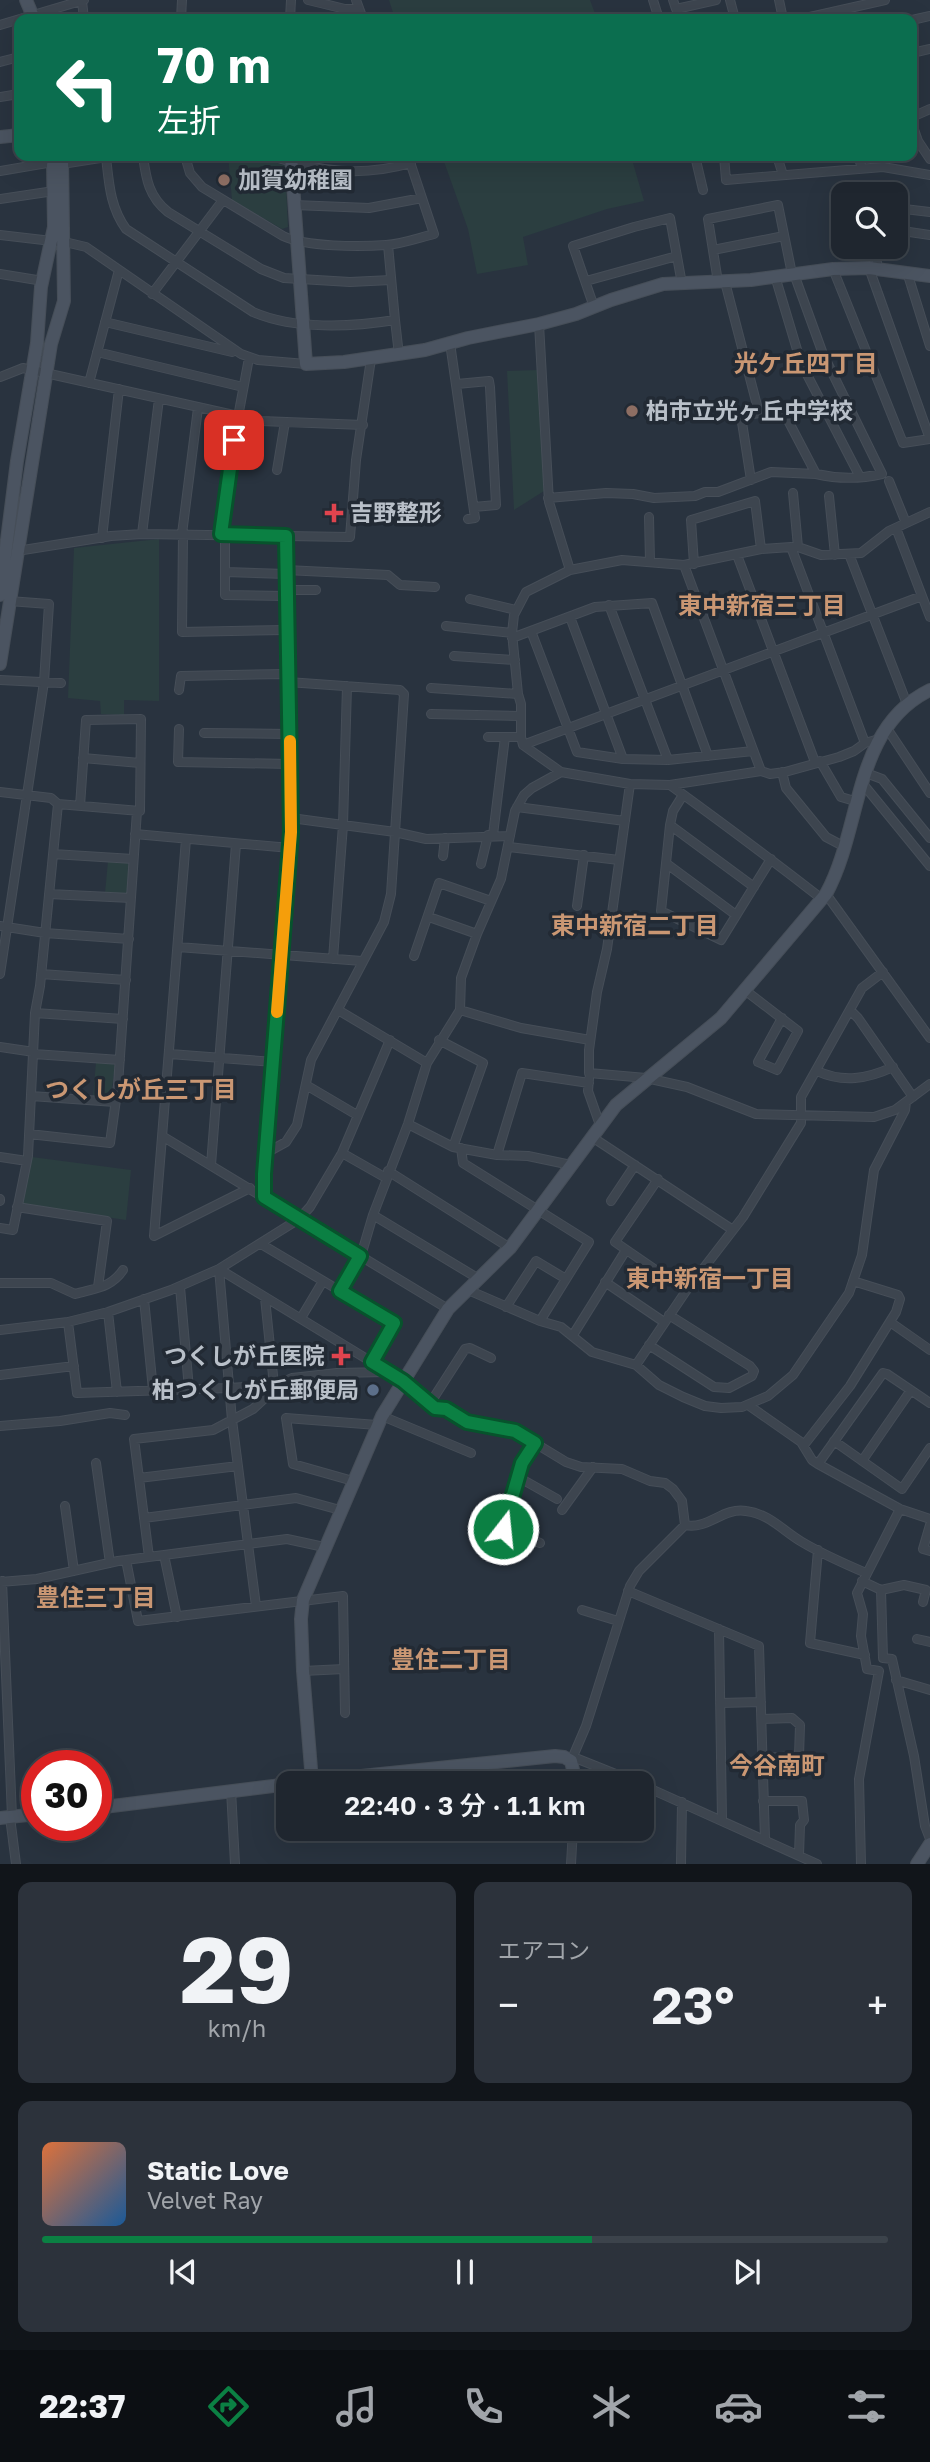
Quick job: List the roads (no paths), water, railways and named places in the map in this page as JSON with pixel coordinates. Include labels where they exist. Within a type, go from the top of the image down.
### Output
[{"type":"street","points":[[43,14],[83,0]]},
{"type":"street","points":[[673,0],[676,9],[716,0]]},
{"type":"street","points":[[821,14],[885,0]]},
{"type":"street","points":[[312,1],[345,9],[358,4]]},
{"type":"street","points":[[917,138],[930,159]]},
{"type":"street","points":[[0,171],[53,161]]},
{"type":"street","points":[[8,552],[37,436],[51,344],[64,301],[54,227],[54,191],[58,161]]},
{"type":"street","points":[[0,664],[8,552],[22,434],[43,281],[57,242],[58,161]]},
{"type":"street","points":[[109,161],[111,199],[117,217],[126,229],[253,312],[281,321],[303,323],[351,325],[395,320]]},
{"type":"street","points":[[144,161],[147,183],[156,202],[261,269],[284,278],[299,280],[391,280]]},
{"type":"street","points":[[186,161],[194,180],[297,243],[388,246],[434,234],[409,161]]},
{"type":"street","points":[[291,161],[306,364]]},
{"type":"street","points":[[298,161],[341,173],[381,171],[406,161]]},
{"type":"street","points":[[696,161],[703,190]]},
{"type":"street","points":[[724,161],[726,180],[883,167],[930,175]]},
{"type":"street","points":[[779,161],[783,175]]},
{"type":"street","points":[[860,161],[862,168]]},
{"type":"street","points":[[881,161],[883,167]]},
{"type":"street","points":[[0,199],[54,191]]},
{"type":"street","points":[[294,205],[369,208],[422,198]]},
{"type":"street","points":[[152,294],[223,200]]},
{"type":"street","points":[[548,498],[606,494],[633,494],[654,498],[695,496],[705,492],[718,492],[771,472],[816,474],[839,479],[882,474],[822,354],[793,274],[778,205],[708,219],[713,250],[759,413]]},
{"type":"street","points":[[908,209],[930,212]]},
{"type":"street","points":[[594,307],[573,246],[634,227],[670,218],[682,284]]},
{"type":"street","points":[[908,232],[930,235]]},
{"type":"street","points":[[0,235],[86,247],[245,356]]},
{"type":"street","points":[[713,250],[784,236]]},
{"type":"street","points":[[388,246],[399,355]]},
{"type":"street","points":[[586,281],[677,256]]},
{"type":"street","points":[[833,269],[903,443],[930,439],[874,268],[874,259]]},
{"type":"street","points":[[105,322],[245,356],[306,364],[399,355],[539,324],[652,286],[722,282],[833,269],[874,268],[930,276]]},
{"type":"street","points":[[89,383],[119,270]]},
{"type":"street","points":[[907,272],[930,346]]},
{"type":"street","points":[[0,274],[43,281]]},
{"type":"street","points":[[775,276],[801,363],[860,477]]},
{"type":"street","points":[[539,324],[548,498],[570,570]]},
{"type":"street","points":[[450,343],[474,507],[475,518],[468,519]]},
{"type":"street","points":[[97,352],[243,387]]},
{"type":"street","points":[[801,363],[822,354]]},
{"type":"street","points":[[245,356],[223,534],[225,595],[316,590]]},
{"type":"street","points":[[8,552],[142,534],[350,537],[356,460],[371,359]]},
{"type":"street","points":[[0,377],[23,368],[261,421],[363,425]]},
{"type":"street","points":[[457,384],[489,381],[490,387],[496,505],[474,507]]},
{"type":"street","points":[[102,538],[118,389]]},
{"type":"street","points":[[142,534],[159,399]]},
{"type":"street","points":[[751,480],[741,416],[781,407],[816,474]]},
{"type":"street","points":[[198,408],[183,534],[182,632],[286,630]]},
{"type":"street","points":[[276,470],[285,422]]},
{"type":"street","points":[[22,434],[37,436]]},
{"type":"street","points":[[890,481],[905,523]]},
{"type":"street","points":[[793,493],[794,547],[822,633],[865,743]]},
{"type":"street","points":[[829,496],[835,555]]},
{"type":"street","points":[[694,564],[691,520],[755,501],[761,549]]},
{"type":"street","points":[[522,741],[512,636],[516,610],[526,592],[570,570],[622,560],[684,565],[761,549],[794,547],[821,555],[861,553],[877,539],[930,512]]},
{"type":"street","points":[[649,517],[650,562]]},
{"type":"street","points":[[897,528],[930,617]]},
{"type":"street","points":[[264,1197],[290,848],[286,536]]},
{"type":"street","points":[[849,554],[907,704]]},
{"type":"street","points":[[737,555],[817,761],[841,797],[858,802]]},
{"type":"street","points":[[684,565],[761,771]]},
{"type":"street","points":[[226,572],[388,575],[400,585],[435,587]]},
{"type":"street","points":[[522,741],[566,729],[922,596]]},
{"type":"street","points":[[0,974],[4,927],[29,796],[44,682],[49,604],[5,598]]},
{"type":"street","points":[[470,599],[516,610]]},
{"type":"street","points":[[446,626],[512,636],[595,607],[652,603],[708,756]]},
{"type":"street","points":[[609,606],[668,760]]},
{"type":"street","points":[[570,617],[623,759]]},
{"type":"street","points":[[531,631],[566,729],[577,752],[623,759],[668,760],[753,751]]},
{"type":"street","points":[[454,656],[515,660]]},
{"type":"street","points":[[180,690],[181,676],[288,678],[400,690],[404,694],[391,894],[384,922],[311,1060],[297,1125],[286,1142],[266,1153]]},
{"type":"street","points":[[0,680],[61,684]]},
{"type":"street","points":[[333,959],[343,825],[347,685]]},
{"type":"street","points":[[430,688],[518,694]]},
{"type":"street","points":[[488,737],[522,741],[561,772],[630,784],[670,785],[761,771],[770,774],[782,772],[846,754],[882,733],[907,704],[930,690]]},
{"type":"street","points":[[431,714],[521,716]]},
{"type":"street","points":[[29,1134],[110,1143],[120,1060],[137,811],[140,811],[141,719],[86,720],[80,806]]},
{"type":"street","points":[[178,729],[178,762],[290,764]]},
{"type":"street","points":[[204,733],[289,734]]},
{"type":"street","points":[[311,1771],[303,1671],[303,1600],[379,1420],[448,1309],[510,1248],[616,1105],[721,1018],[824,897],[845,847],[865,778],[882,733]]},
{"type":"street","points":[[882,733],[930,793]]},
{"type":"street","points":[[481,864],[490,835],[505,737]]},
{"type":"street","points":[[83,758],[140,763]]},
{"type":"street","points":[[340,1291],[360,1256],[387,1174],[408,1124],[427,1062],[460,1010],[461,978],[501,879],[517,807],[532,788],[561,772]]},
{"type":"street","points":[[782,772],[786,788],[826,837],[845,847]]},
{"type":"street","points":[[865,778],[882,779],[930,838]]},
{"type":"street","points":[[865,778],[930,866]]},
{"type":"street","points":[[600,1125],[588,1091],[590,1040],[598,984],[607,949],[630,784]]},
{"type":"street","points":[[670,785],[824,897],[930,1038]]},
{"type":"street","points":[[0,793],[51,798],[58,804],[137,811]]},
{"type":"street","points":[[683,795],[673,811],[670,825],[661,911],[721,940],[771,859]]},
{"type":"street","points":[[0,1228],[13,1230],[27,1161],[35,1013],[58,804]]},
{"type":"street","points":[[517,807],[625,821]]},
{"type":"street","points":[[291,817],[426,839],[510,836]]},
{"type":"street","points":[[670,825],[754,887]]},
{"type":"street","points":[[135,834],[290,848]]},
{"type":"street","points":[[443,856],[445,838]]},
{"type":"street","points":[[187,839],[154,1236],[250,1188]]},
{"type":"street","points":[[211,1165],[236,844]]},
{"type":"street","points":[[509,847],[619,860]]},
{"type":"street","points":[[53,854],[133,859]]},
{"type":"street","points":[[577,906],[584,855]]},
{"type":"street","points":[[667,864],[736,915]]},
{"type":"street","points":[[414,956],[439,883],[491,901]]},
{"type":"street","points":[[49,894],[131,898]]},
{"type":"street","points":[[429,917],[477,934]]},
{"type":"street","points":[[4,927],[129,939]]},
{"type":"street","points":[[178,947],[362,961]]},
{"type":"street","points":[[636,1366],[686,1291],[733,1230],[801,1124],[801,1097],[862,988],[883,972]]},
{"type":"street","points":[[41,974],[126,979]]},
{"type":"street","points":[[746,991],[782,1018],[798,1031],[777,1070],[758,1062],[782,1018]]},
{"type":"street","points":[[338,1010],[427,1062]]},
{"type":"street","points":[[460,1010],[521,1028],[590,1040]]},
{"type":"street","points":[[468,1290],[540,1321],[561,1327],[592,1352],[636,1366],[659,1385],[705,1406],[721,1408],[748,1405],[768,1396],[793,1375],[849,1293],[862,1255],[874,1171],[909,1099],[892,1067],[850,1010]]},
{"type":"street","points":[[35,1013],[122,1019]]},
{"type":"street","points":[[0,1330],[68,1322],[108,1312],[180,1287],[219,1269],[299,1219],[310,1207],[342,1153],[390,1040]]},
{"type":"street","points":[[439,1040],[483,1063],[457,1148],[463,1163],[589,1242],[540,1321]]},
{"type":"street","points":[[0,1047],[34,1053],[120,1060]]},
{"type":"street","points":[[170,1054],[274,1062]]},
{"type":"street","points":[[817,1071],[850,1079],[868,1077],[892,1067]]},
{"type":"street","points":[[498,1155],[522,1073],[589,1083]]},
{"type":"street","points":[[589,1073],[646,1079],[687,1087],[756,1114],[801,1113],[874,1117],[885,1115],[930,1084]]},
{"type":"street","points":[[306,1085],[358,1115]]},
{"type":"street","points":[[31,1096],[115,1102]]},
{"type":"street","points":[[408,1124],[457,1148],[498,1155],[528,1156],[570,1166]]},
{"type":"street","points":[[162,1136],[448,1309]]},
{"type":"street","points":[[592,1137],[733,1230]]},
{"type":"street","points":[[342,1153],[387,1174],[510,1248]]},
{"type":"street","points":[[0,1157],[27,1161]]},
{"type":"street","points":[[611,1201],[635,1165]]},
{"type":"street","points":[[658,1179],[615,1242],[686,1291]]},
{"type":"street","points":[[17,1207],[107,1221],[98,1287]]},
{"type":"street","points":[[373,1215],[479,1279]]},
{"type":"street","points":[[261,1244],[394,1323],[372,1362]]},
{"type":"street","points":[[573,1335],[626,1250]]},
{"type":"street","points":[[506,1307],[536,1261],[566,1279]]},
{"type":"street","points":[[219,1269],[403,1381],[429,1405],[446,1409],[467,1422],[515,1431],[566,1462],[580,1467],[622,1469],[650,1481],[665,1483],[682,1501],[685,1525]]},
{"type":"street","points":[[219,1269],[232,1420],[256,1606]]},
{"type":"street","points":[[0,1283],[51,1283],[75,1294],[116,1280],[123,1270]]},
{"type":"street","points":[[301,1318],[323,1281]]},
{"type":"street","points":[[606,1282],[750,1366],[754,1371],[752,1376],[729,1388],[714,1387],[649,1345]]},
{"type":"street","points":[[804,1446],[850,1386],[890,1322],[900,1299],[898,1295],[853,1282]]},
{"type":"street","points":[[180,1287],[189,1389]]},
{"type":"street","points":[[265,1298],[278,1384]]},
{"type":"street","points":[[144,1299],[153,1390]]},
{"type":"street","points":[[108,1312],[117,1392]]},
{"type":"street","points":[[68,1322],[77,1393],[229,1388],[278,1384],[292,1378],[337,1373],[388,1372]]},
{"type":"street","points":[[890,1322],[930,1350]]},
{"type":"street","points":[[429,1405],[465,1349],[470,1348],[491,1358]]},
{"type":"street","points":[[0,1375],[74,1366]]},
{"type":"street","points":[[818,1464],[883,1373],[930,1403]]},
{"type":"street","points":[[149,1557],[134,1439],[213,1430],[253,1409],[278,1384]]},
{"type":"street","points":[[862,1461],[911,1390]]},
{"type":"street","points":[[748,1405],[804,1446],[818,1464],[900,1509],[930,1519]]},
{"type":"street","points":[[0,1426],[110,1413],[125,1415]]},
{"type":"street","points":[[353,1480],[293,1464],[286,1418],[379,1420],[471,1453]]},
{"type":"street","points":[[834,1441],[902,1489],[930,1448]]},
{"type":"street","points":[[535,1443],[522,1463],[503,1529],[540,1543]]},
{"type":"street","points":[[96,1462],[110,1563]]},
{"type":"street","points":[[139,1478],[238,1466]]},
{"type":"street","points":[[562,1510],[593,1467]]},
{"type":"street","points":[[518,1477],[557,1499]]},
{"type":"street","points":[[145,1518],[296,1498],[340,1510]]},
{"type":"street","points":[[65,1506],[74,1571]]},
{"type":"street","points":[[861,1864],[859,1779],[879,1671],[867,1669],[862,1636],[863,1614],[857,1593],[900,1509]]},
{"type":"street","points":[[573,1771],[571,1761],[586,1726],[628,1591],[639,1571],[685,1525],[697,1526],[725,1513],[749,1511],[764,1516],[800,1542],[864,1577],[881,1590],[904,1585],[926,1590],[923,1602]]},
{"type":"street","points":[[930,1525],[923,1549],[930,1551]]},
{"type":"street","points":[[16,1864],[7,1817],[1,1581],[37,1579],[126,1560],[288,1539],[324,1547]]},
{"type":"street","points":[[818,1550],[810,1643],[865,1655]]},
{"type":"street","points":[[164,1555],[177,1617]]},
{"type":"street","points":[[126,1560],[138,1621],[343,1596],[345,1713]]},
{"type":"street","points":[[881,1590],[883,1658],[892,1659],[915,1756],[925,1826],[930,1842],[917,1864]]},
{"type":"street","points":[[628,1591],[760,1646],[765,1839]]},
{"type":"street","points":[[582,1610],[618,1621]]},
{"type":"street","points":[[719,1629],[722,1820]]},
{"type":"street","points":[[917,1639],[930,1642]]},
{"type":"street","points":[[303,1671],[344,1669]]},
{"type":"street","points":[[896,1680],[930,1690]]},
{"type":"street","points":[[720,1703],[761,1702]]},
{"type":"street","points":[[762,1719],[792,1718],[800,1725],[799,1756],[763,1758]]},
{"type":"street","points":[[409,1771],[555,1756],[564,1756],[571,1761]]},
{"type":"street","points":[[571,1761],[578,1759],[608,1771]]},
{"type":"street","points":[[112,1806],[276,1786]]},
{"type":"street","points":[[231,1790],[235,1864]]},
{"type":"street","points":[[654,1790],[817,1864]]},
{"type":"street","points":[[763,1801],[802,1801],[804,1820],[800,1825],[799,1855]]},
{"type":"street","points":[[681,1864],[682,1802]]},
{"type":"street","points":[[571,1864],[572,1841]]},
{"type":"place","name":"加賀幼稚園","points":[[224,180]]},
{"type":"place","name":"柏市立光ヶ丘中学校","points":[[632,411]]},
{"type":"place","name":"吉野整形","points":[[334,513]]},
{"type":"place","name":"つくしが丘医院","points":[[341,1356]]},
{"type":"place","name":"柏つくしが丘郵便局","points":[[373,1390]]},
{"type":"district","name":"光ケ丘四丁目","points":[[806,364]]},
{"type":"district","name":"東中新宿三丁目","points":[[762,606]]},
{"type":"district","name":"東中新宿二丁目","points":[[635,926]]},
{"type":"district","name":"つくしが丘三丁目","points":[[141,1090]]},
{"type":"district","name":"東中新宿一丁目","points":[[710,1279]]},
{"type":"district","name":"豊住三丁目","points":[[96,1598]]},
{"type":"district","name":"豊住二丁目","points":[[451,1660]]},
{"type":"district","name":"今谷南町","points":[[777,1766]]}]
